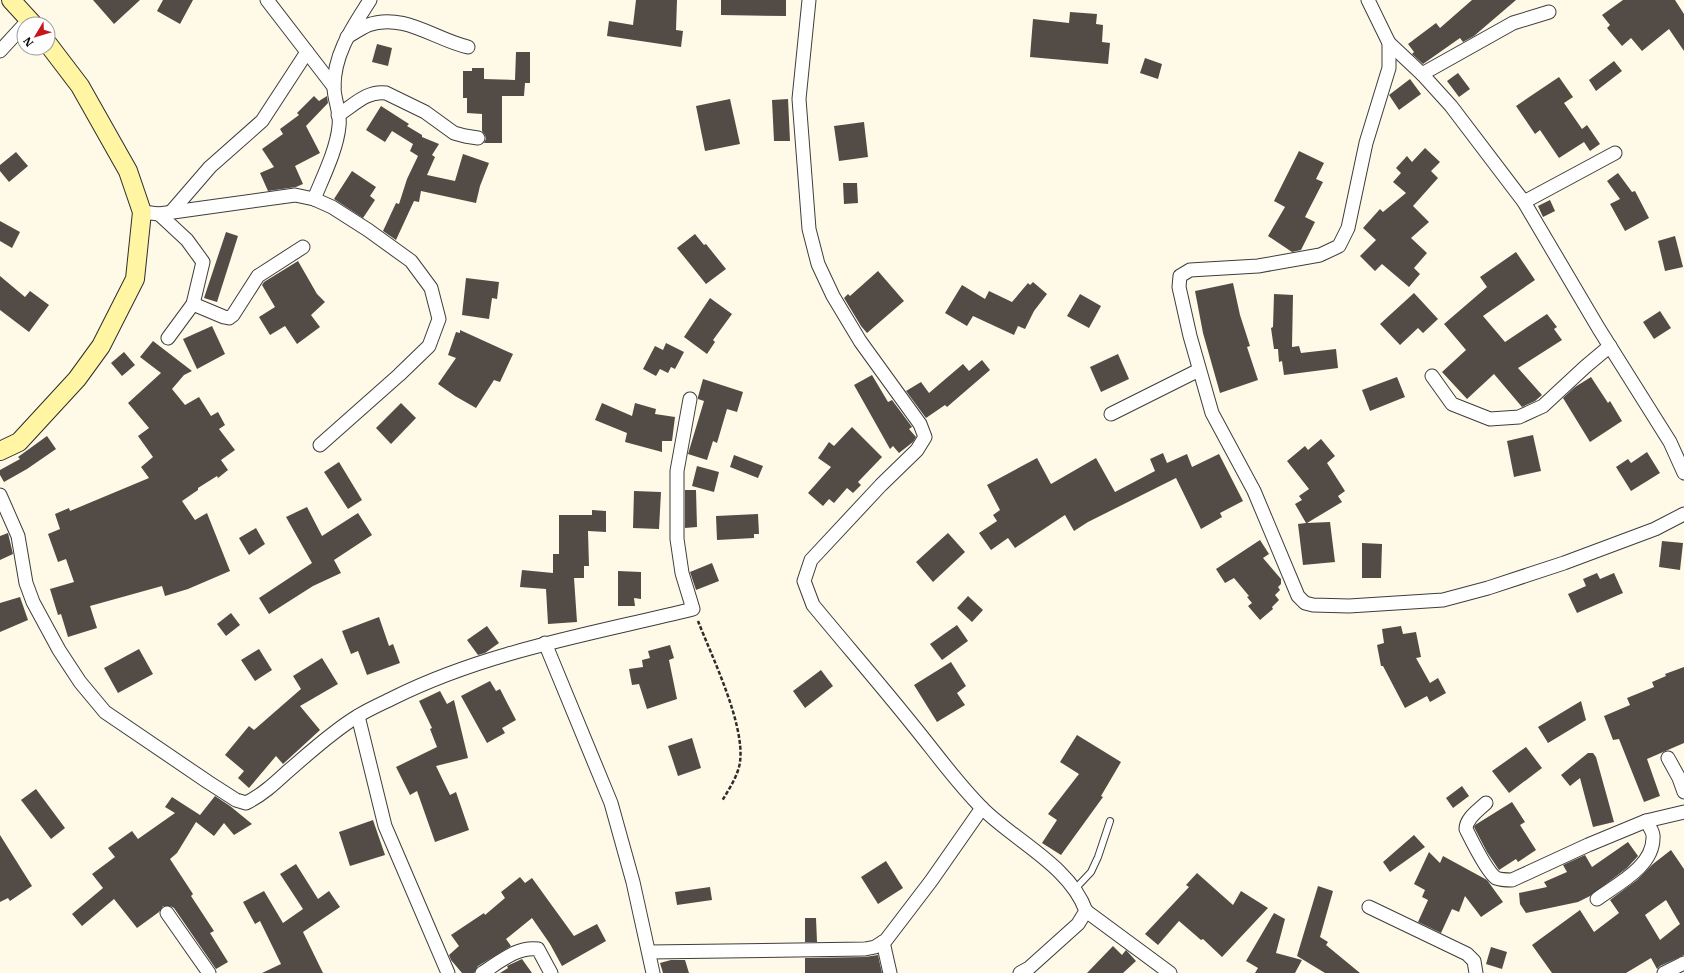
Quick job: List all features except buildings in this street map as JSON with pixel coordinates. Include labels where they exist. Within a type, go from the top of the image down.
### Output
[{"type":"street","points":[[11,0],[23,16]]},
{"type":"street","points":[[267,0],[334,87]]},
{"type":"street","points":[[314,199],[337,139],[340,125],[334,87],[336,66],[345,38],[370,0]]},
{"type":"street","points":[[810,0],[799,99],[809,229],[818,264],[833,296],[860,341],[920,424],[925,437],[917,450],[881,484],[811,560],[804,581],[813,605],[982,808],[1020,840],[1046,859],[1075,889],[1083,901],[1086,911],[1170,973]]},
{"type":"street","points":[[1368,0],[1390,42],[1451,106],[1524,202],[1610,346],[1670,442],[1684,474]]},
{"type":"street","points":[[1422,74],[1513,23],[1549,12]]},
{"type":"street","points":[[345,38],[369,25],[389,22],[408,24],[456,44],[468,47]]},
{"type":"street","points":[[0,51],[16,35]]},
{"type":"street","points":[[1390,42],[1389,68],[1366,143],[1348,228],[1339,246],[1320,256],[1258,266],[1190,270],[1180,276],[1179,287],[1199,370],[1212,412],[1254,491],[1298,596],[1305,603],[1313,605],[1349,606],[1443,600],[1488,588],[1564,563],[1655,529],[1684,514]]},
{"type":"street","points":[[172,211],[210,167],[262,121],[307,52]]},
{"type":"street","points":[[56,54],[80,86],[103,125],[150,213],[187,240],[203,262],[193,304],[168,338]]},
{"type":"street","points":[[338,115],[369,95],[379,92],[386,93],[425,112],[454,133],[478,138]]},
{"type":"street","points":[[1524,202],[1614,153]]},
{"type":"street","points":[[150,213],[295,195],[314,199],[332,207],[362,226],[411,261],[431,288],[439,319],[430,346],[400,375],[320,445]]},
{"type":"street","points":[[0,451],[19,442],[77,379],[101,346],[135,279],[150,213]]},
{"type":"street","points":[[193,304],[229,318],[233,315],[258,276],[303,247]]},
{"type":"street","points":[[1432,376],[1452,404],[1490,419],[1519,417],[1543,406],[1584,367],[1610,346]]},
{"type":"street","points":[[1111,414],[1199,370]]},
{"type":"street","points":[[0,495],[18,536],[26,583],[33,602],[59,650],[80,682],[105,712],[231,796],[246,803],[259,797],[300,761],[358,716],[414,688],[462,668],[545,643],[605,631],[693,609],[682,572],[677,539],[677,471],[690,399]]},
{"type":"street","points":[[545,643],[611,803],[633,882],[653,973]]},
{"type":"street","points":[[358,716],[385,826],[448,973]]},
{"type":"street","points":[[1668,758],[1679,778],[1684,792]]},
{"type":"street","points":[[1486,803],[1466,824],[1466,829],[1490,873],[1503,880],[1512,880],[1588,845],[1646,821],[1684,812]]},
{"type":"street","points":[[649,952],[865,949],[875,946],[886,940],[931,882],[982,808]]},
{"type":"street","points":[[1597,899],[1640,867],[1649,855],[1654,837],[1646,821]]},
{"type":"street","points":[[1369,907],[1467,954],[1474,961],[1476,973]]},
{"type":"street","points":[[1020,973],[1029,968],[1078,924],[1086,911]]},
{"type":"street","points":[[167,913],[209,973]]},
{"type":"street","points":[[883,942],[890,973]]},
{"type":"street","points":[[482,973],[520,950],[530,948],[538,949],[550,973]]},
{"type":"street","points":[[1664,973],[1684,963]]},
{"type":"lane","points":[[1075,889],[1091,872],[1098,858],[1110,820]]},
{"type":"path","points":[[693,609],[728,696],[740,738],[740,762],[734,781],[722,800]]}]
